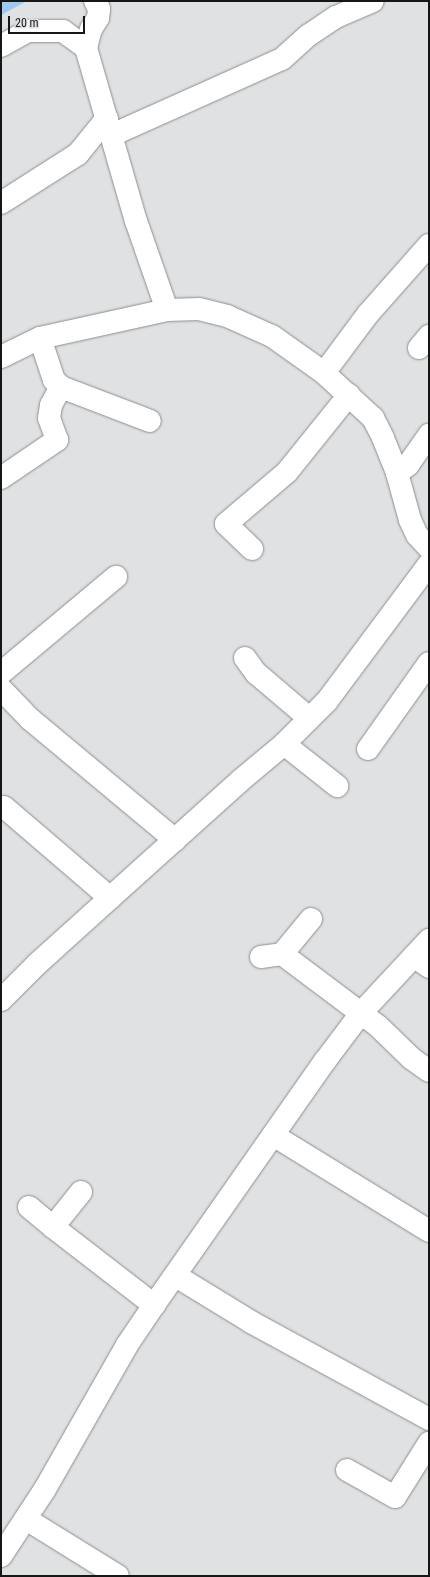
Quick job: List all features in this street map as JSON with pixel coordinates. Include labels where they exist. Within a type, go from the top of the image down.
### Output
[{"type":"street","points":[[95,1],[99,9],[98,18],[91,29],[86,48],[136,222],[167,310]]},
{"type":"street","points":[[1,203],[78,154],[109,127],[282,59],[309,35],[336,17],[362,3]]},
{"type":"street","points":[[1,46],[28,30],[63,31],[86,48]]},
{"type":"street","points":[[324,373],[368,314],[425,258]]},
{"type":"street","points":[[1,357],[40,338],[167,310],[199,309],[227,316],[272,336],[324,373],[373,418],[384,438],[397,473],[410,520],[417,535],[429,548]]},
{"type":"street","points":[[40,338],[54,380],[61,386],[150,421]]},
{"type":"street","points":[[1,478],[57,440],[49,418],[51,404],[61,386]]},
{"type":"street","points":[[252,549],[226,524],[287,472],[349,395]]},
{"type":"street","points":[[397,473],[408,465],[429,435]]},
{"type":"street","points":[[1,1000],[37,964],[241,780],[284,744],[327,701],[429,564]]},
{"type":"street","points":[[1,673],[116,577]]},
{"type":"street","points":[[245,658],[256,673],[309,718]]},
{"type":"street","points":[[368,749],[429,663]]},
{"type":"street","points":[[1,689],[30,719],[175,840]]},
{"type":"street","points":[[284,744],[337,786]]},
{"type":"street","points":[[4,807],[110,898]]},
{"type":"street","points":[[312,919],[271,955],[362,1014],[378,1026],[411,1058],[429,1071]]},
{"type":"street","points":[[5,1543],[26,1519],[127,1345],[273,1135],[362,1014],[422,962],[429,940]]},
{"type":"street","points":[[273,1135],[429,1231]]},
{"type":"street","points":[[53,1227],[81,1192]]},
{"type":"street","points":[[29,1207],[154,1305]]},
{"type":"street","points":[[176,1276],[251,1322],[429,1419]]},
{"type":"street","points":[[347,1470],[395,1497],[429,1443]]},
{"type":"street","points":[[26,1519],[118,1576]]},
{"type":"shaded area","points":[[1,1],[27,1],[1,15]]}]
